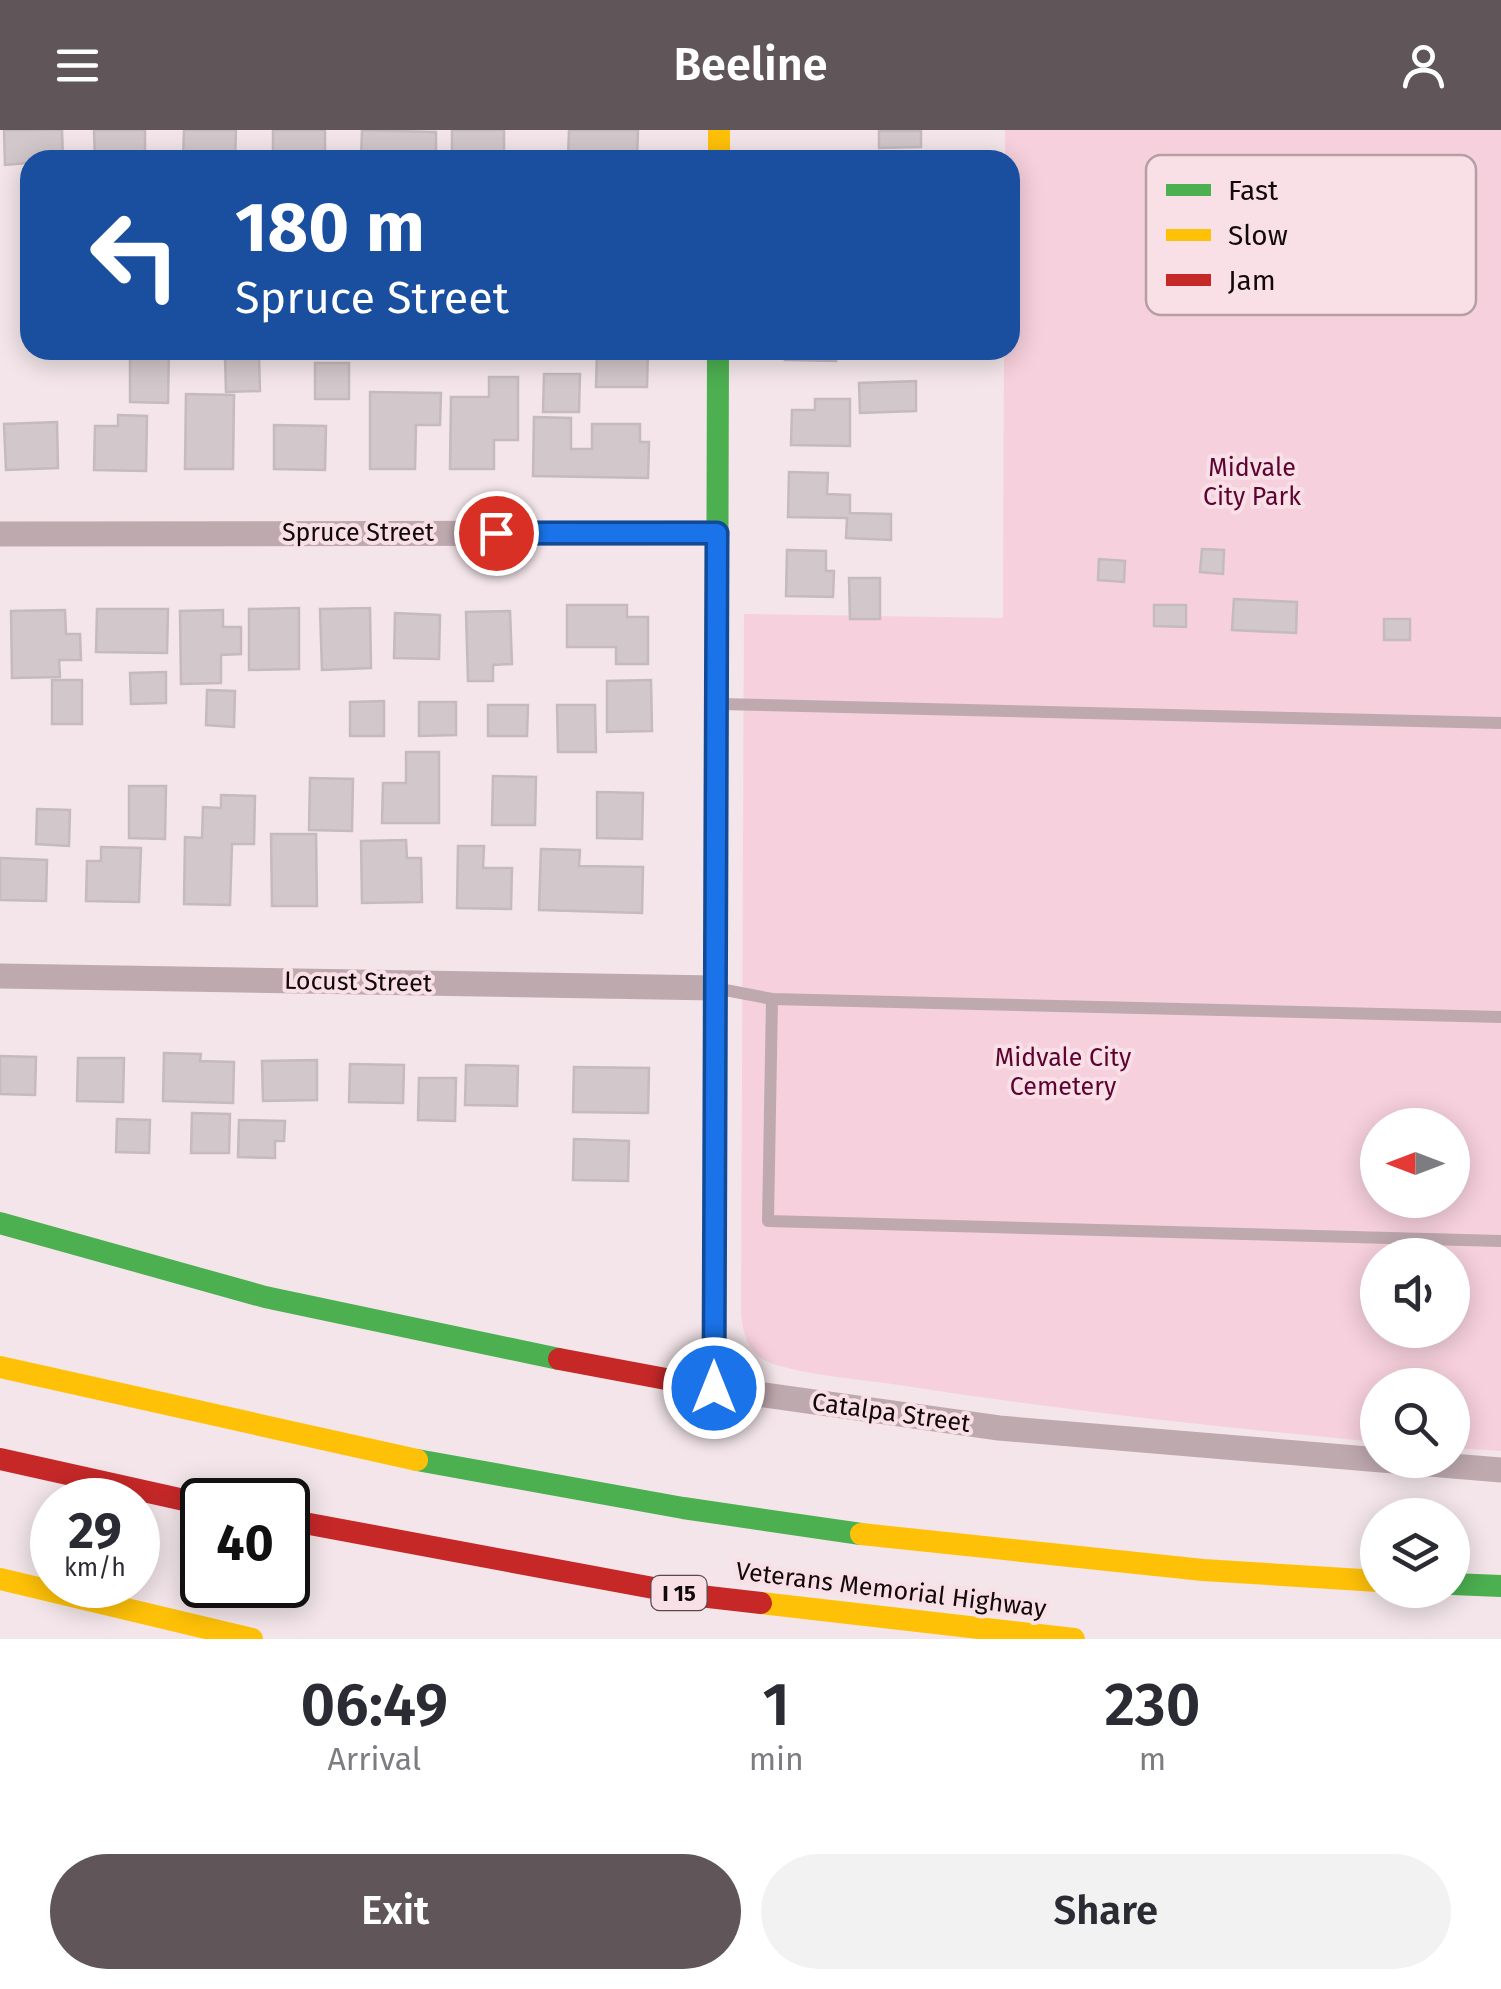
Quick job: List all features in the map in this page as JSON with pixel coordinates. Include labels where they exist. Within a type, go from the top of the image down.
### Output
[{"type":"main road","points":[[714,1388],[718,360]]},
{"type":"main road","name":"Catalpa Street","points":[[0,1222],[120,1262],[303,1309],[714,1388]]},
{"type":"main road","points":[[0,1350],[192,1412]]},
{"type":"main road","points":[[0,1367],[192,1412],[550,1487],[740,1519],[1066,1560],[1360,1581]]},
{"type":"main road","points":[[0,1459],[180,1499]]},
{"type":"main road","name":"Veterans Memorial Highway","points":[[310,1524],[691,1595],[1074,1639]]},
{"type":"main road","points":[[0,1579],[252,1639]]},
{"type":"main road","points":[[1470,1585],[1501,1586]]},
{"type":"street","name":"Spruce Street","points":[[0,534],[717,533]]},
{"type":"street","name":"Locust Street","points":[[0,976],[716,988]]},
{"type":"street","name":"Catalpa Street","points":[[714,1388],[999,1428],[1501,1470]]},
{"type":"lane","points":[[716,704],[1501,722]]},
{"type":"lane","points":[[716,988],[772,999],[1501,1017]]},
{"type":"lane","points":[[772,999],[768,1221],[1501,1240]]},
{"type":"green space","name":"Midvale City Cemetery","points":[[1005,130],[1501,130],[1501,1451],[1470,1449],[1470,1368],[1360,1368],[1360,1440],[1078,1410],[810,1373],[776,1365],[754,1351],[741,1314],[744,614],[1003,618],[1004,360],[1020,360],[1020,150],[1005,150]]},
{"type":"building","points":[[4,130],[62,130],[63,150],[20,150],[20,164],[5,165]]},
{"type":"building","points":[[94,130],[145,130],[145,150],[95,150]]},
{"type":"building","points":[[184,130],[236,130],[235,150],[183,150]]},
{"type":"building","points":[[273,130],[325,130],[325,150],[273,150]]},
{"type":"building","points":[[362,130],[436,132],[436,150],[361,150]]},
{"type":"building","points":[[452,130],[504,130],[504,150],[452,150]]},
{"type":"building","points":[[569,130],[638,130],[637,150],[568,150]]},
{"type":"building","points":[[879,131],[921,131],[921,147],[879,148]]},
{"type":"building","points":[[130,360],[169,360],[168,403],[130,402]]},
{"type":"building","points":[[225,360],[259,360],[260,391],[226,392]]},
{"type":"building","points":[[597,360],[648,360],[647,387],[596,387]]},
{"type":"building","points":[[315,363],[349,363],[349,399],[315,399]]},
{"type":"building","points":[[544,374],[580,374],[579,412],[543,412]]},
{"type":"building","points":[[489,377],[518,377],[518,440],[494,440],[494,469],[450,469],[451,397],[489,397]]},
{"type":"building","points":[[916,381],[916,411],[860,413],[859,383]]},
{"type":"building","points":[[370,392],[441,393],[440,425],[416,425],[415,469],[370,469]]},
{"type":"building","points":[[186,394],[234,395],[233,469],[185,469]]},
{"type":"building","points":[[815,399],[850,399],[850,446],[791,445],[792,410],[815,410]]},
{"type":"building","points":[[118,415],[147,416],[146,471],[94,470],[95,426],[118,426]]},
{"type":"building","points":[[534,417],[571,418],[571,449],[592,449],[592,424],[640,424],[640,442],[649,442],[648,478],[533,476]]},
{"type":"building","points":[[57,422],[58,468],[6,470],[4,424]]},
{"type":"building","points":[[274,425],[326,426],[325,470],[274,469]]},
{"type":"building","points":[[789,472],[828,473],[827,494],[850,495],[850,513],[891,514],[891,540],[846,538],[847,518],[788,517]]},
{"type":"building","points":[[1202,549],[1224,550],[1223,574],[1200,572]]},
{"type":"building","points":[[787,550],[826,551],[826,571],[834,571],[833,597],[786,596]]},
{"type":"building","points":[[1099,559],[1125,561],[1124,582],[1098,580]]},
{"type":"building","points":[[849,578],[880,578],[880,619],[850,619]]},
{"type":"building","points":[[1234,599],[1297,602],[1296,633],[1232,630]]},
{"type":"building","points":[[567,605],[627,605],[627,617],[648,617],[648,664],[616,664],[616,647],[567,647]]},
{"type":"building","points":[[1154,605],[1186,605],[1186,627],[1154,626]]},
{"type":"building","points":[[299,608],[299,669],[249,670],[249,609]]},
{"type":"building","points":[[370,608],[371,668],[322,670],[320,609]]},
{"type":"building","points":[[97,609],[168,609],[167,653],[96,652]]},
{"type":"building","points":[[65,610],[66,634],[80,634],[81,660],[59,660],[60,677],[12,678],[11,611]]},
{"type":"building","points":[[223,610],[223,627],[241,627],[241,654],[221,655],[221,683],[181,684],[180,611]]},
{"type":"building","points":[[510,611],[512,664],[493,665],[493,681],[468,681],[466,612]]},
{"type":"building","points":[[395,613],[440,615],[439,659],[394,658]]},
{"type":"building","points":[[1384,619],[1410,619],[1410,640],[1384,640]]},
{"type":"building","points":[[166,672],[166,703],[131,704],[130,673]]},
{"type":"building","points":[[52,680],[82,680],[82,724],[52,724]]},
{"type":"building","points":[[651,680],[652,731],[607,732],[607,681]]},
{"type":"building","points":[[207,690],[235,691],[234,727],[206,725]]},
{"type":"building","points":[[384,701],[384,736],[350,736],[350,702]]},
{"type":"building","points":[[419,702],[456,702],[456,735],[419,736]]},
{"type":"building","points":[[488,705],[528,705],[527,736],[488,736]]},
{"type":"building","points":[[557,705],[595,705],[596,752],[558,752]]},
{"type":"building","points":[[406,752],[439,752],[439,823],[382,823],[383,783],[406,783]]},
{"type":"building","points":[[493,776],[536,777],[535,825],[492,825]]},
{"type":"building","points":[[310,778],[353,779],[352,831],[309,830]]},
{"type":"building","points":[[129,786],[166,786],[165,839],[129,838]]},
{"type":"building","points":[[597,792],[643,793],[642,839],[597,838]]},
{"type":"building","points":[[221,795],[255,796],[254,844],[232,844],[230,905],[184,904],[185,837],[202,838],[203,807],[221,808]]},
{"type":"building","points":[[37,809],[70,810],[69,846],[36,844]]},
{"type":"building","points":[[271,834],[316,834],[317,906],[272,906]]},
{"type":"building","points":[[406,840],[407,858],[421,858],[422,902],[362,903],[361,841]]},
{"type":"building","points":[[458,846],[484,846],[483,868],[512,868],[511,909],[457,908]]},
{"type":"building","points":[[101,847],[141,848],[139,902],[86,901],[87,861],[101,861]]},
{"type":"building","points":[[541,849],[580,850],[579,866],[643,867],[642,913],[539,910]]},
{"type":"building","points":[[0,858],[47,860],[46,901],[0,900]]},
{"type":"building","points":[[164,1053],[201,1054],[200,1061],[234,1062],[233,1103],[163,1101]]},
{"type":"building","points":[[0,1056],[36,1057],[35,1095],[0,1094]]},
{"type":"building","points":[[78,1058],[124,1058],[123,1102],[77,1101]]},
{"type":"building","points":[[317,1060],[317,1100],[263,1101],[262,1061]]},
{"type":"building","points":[[350,1064],[404,1065],[403,1103],[349,1102]]},
{"type":"building","points":[[466,1065],[518,1066],[517,1106],[465,1105]]},
{"type":"building","points":[[574,1067],[649,1068],[648,1113],[573,1112]]},
{"type":"building","points":[[419,1078],[456,1078],[455,1121],[418,1120]]},
{"type":"building","points":[[192,1113],[230,1114],[229,1153],[191,1153]]},
{"type":"building","points":[[117,1119],[150,1120],[149,1153],[116,1152]]},
{"type":"building","points":[[239,1120],[285,1121],[284,1141],[275,1141],[275,1158],[238,1157]]},
{"type":"building","points":[[574,1139],[629,1141],[628,1181],[573,1180]]},
{"type":"traffic: fast","points":[[717,686],[718,360]]},
{"type":"traffic: fast","points":[[0,1223],[265,1297],[559,1359]]},
{"type":"traffic: fast","points":[[417,1460],[683,1508],[861,1534]]},
{"type":"traffic: fast","points":[[1470,1585],[1501,1586]]},
{"type":"traffic: slow","points":[[719,130],[719,150]]},
{"type":"traffic: slow","points":[[0,1367],[417,1460]]},
{"type":"traffic: slow","points":[[861,1534],[1203,1570],[1360,1580]]},
{"type":"traffic: slow","points":[[0,1579],[252,1639]]},
{"type":"traffic: slow","points":[[761,1603],[1074,1639]]},
{"type":"traffic: jam","points":[[559,1359],[714,1388],[717,686]]},
{"type":"traffic: jam","points":[[0,1459],[180,1499]]},
{"type":"traffic: jam","points":[[310,1524],[691,1595],[761,1603]]},
{"type":"route","points":[[496,533],[717,533],[714,1388]]},
{"type":"park label","name":"Midvale City Park","points":[[1252,482]]}]
